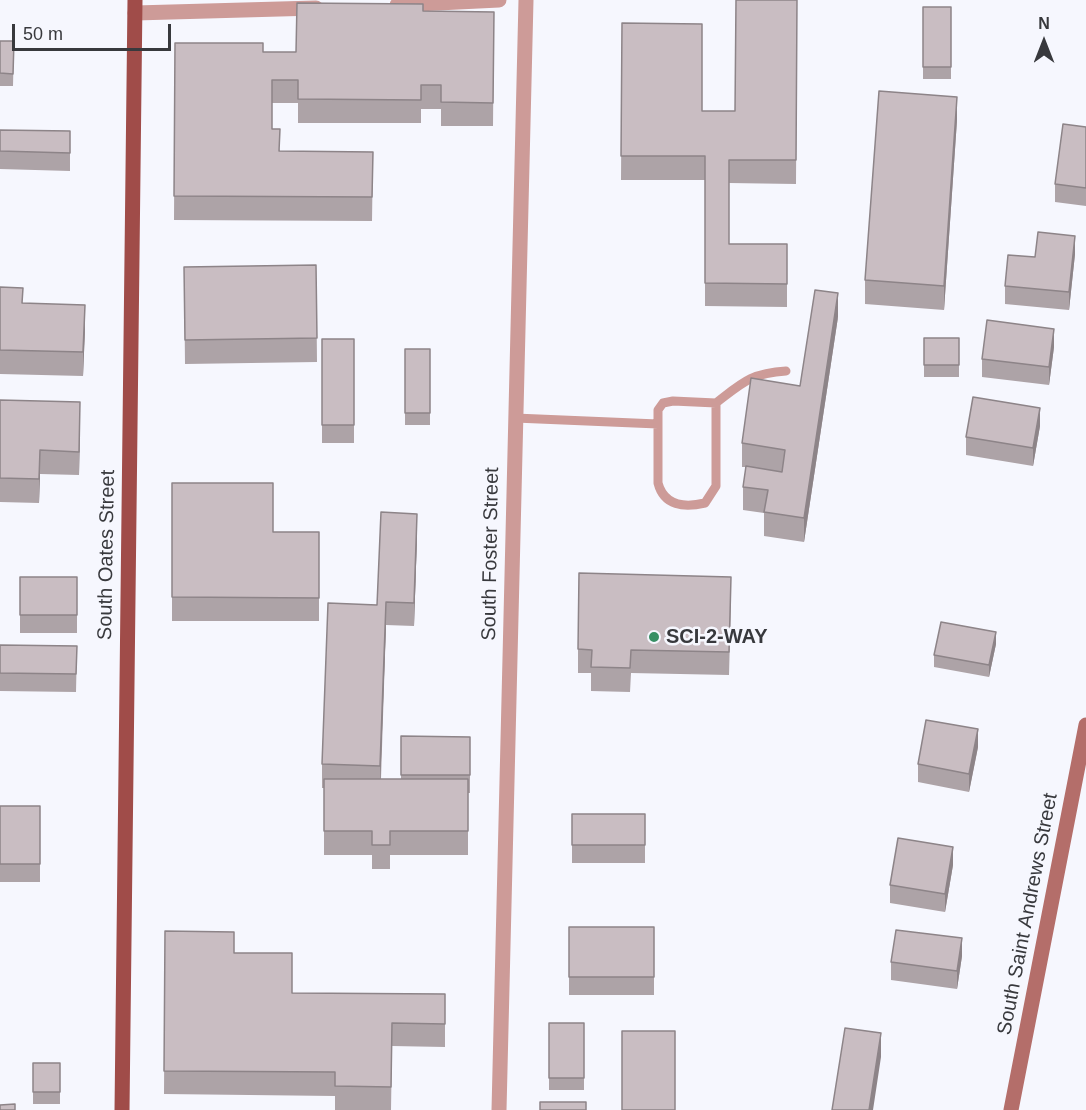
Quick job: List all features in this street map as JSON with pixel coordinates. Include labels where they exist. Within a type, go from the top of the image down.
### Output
[{"type":"main road","name":"South Oates Street","points":[[122,1110],[135,7]]},
{"type":"street","points":[[383,5],[499,0]]},
{"type":"street","name":"South Foster Street","points":[[499,1110],[526,0]]},
{"type":"street","points":[[135,7],[337,7]]},
{"type":"street","name":"South Saint Andrews Street","points":[[1011,1110],[1086,725]]},
{"type":"lane","points":[[716,403],[716,486],[705,503],[693,506],[674,504],[661,493],[658,483],[658,410],[663,403],[673,401],[716,403],[754,376],[786,371]]},
{"type":"lane","points":[[515,418],[658,424]]},
{"type":"building","points":[[736,0],[797,0],[796,160],[729,160],[729,244],[787,244],[787,284],[705,283],[705,156],[621,156],[622,23],[702,24],[702,111],[735,111]]},
{"type":"building","points":[[297,3],[423,4],[423,11],[494,12],[493,103],[441,102],[441,85],[421,85],[421,100],[298,99],[298,80],[272,80],[272,129],[280,129],[279,151],[373,152],[372,197],[174,196],[175,43],[263,43],[263,52],[296,52]]},
{"type":"building","points":[[923,7],[951,7],[951,67],[923,67]]},
{"type":"building","points":[[0,41],[14,41],[13,74],[0,73]]},
{"type":"building","points":[[879,91],[957,97],[944,286],[865,280]]},
{"type":"building","points":[[1063,124],[1086,127],[1086,188],[1055,184]]},
{"type":"building","points":[[0,130],[70,131],[70,153],[0,151]]},
{"type":"building","points":[[1038,232],[1075,236],[1069,292],[1005,286],[1008,255],[1035,257]]},
{"type":"building","points":[[316,265],[317,338],[185,340],[184,267]]},
{"type":"building","points":[[0,287],[23,288],[22,303],[85,305],[83,352],[0,350]]},
{"type":"building","points":[[815,290],[838,293],[804,518],[764,512],[768,490],[743,487],[746,466],[782,472],[785,450],[742,443],[751,378],[800,386]]},
{"type":"building","points":[[987,320],[1054,329],[1049,367],[982,359]]},
{"type":"building","points":[[924,338],[959,338],[959,365],[924,365]]},
{"type":"building","points":[[322,339],[354,339],[354,425],[322,425]]},
{"type":"building","points":[[405,349],[430,349],[430,413],[405,413]]},
{"type":"building","points":[[973,397],[1040,408],[1033,448],[966,437]]},
{"type":"building","points":[[0,400],[80,402],[79,452],[40,450],[39,479],[0,478]]},
{"type":"building","points":[[172,483],[273,483],[273,532],[319,532],[319,598],[172,597]]},
{"type":"building","points":[[381,512],[417,514],[414,603],[386,602],[380,766],[322,764],[328,603],[377,605]]},
{"type":"building","name":"SCI-2-WAY","points":[[579,573],[731,577],[729,652],[631,650],[630,668],[591,667],[592,650],[578,649]]},
{"type":"building","points":[[20,577],[77,577],[77,615],[20,615]]},
{"type":"building","points":[[941,622],[996,632],[989,665],[934,655]]},
{"type":"building","points":[[0,645],[77,646],[76,674],[0,673]]},
{"type":"building","points":[[926,720],[978,729],[969,774],[918,764]]},
{"type":"building","points":[[401,736],[470,737],[470,775],[401,775]]},
{"type":"building","points":[[324,779],[468,779],[468,831],[390,831],[390,845],[372,845],[372,831],[324,831]]},
{"type":"building","points":[[0,806],[40,806],[40,864],[0,864]]},
{"type":"building","points":[[572,814],[645,814],[645,845],[572,845]]},
{"type":"building","points":[[898,838],[953,847],[945,894],[890,885]]},
{"type":"building","points":[[569,927],[654,927],[654,977],[569,977]]},
{"type":"building","points":[[896,930],[962,938],[957,971],[891,962]]},
{"type":"building","points":[[165,931],[234,932],[234,953],[292,953],[292,993],[445,994],[445,1024],[392,1023],[391,1087],[335,1086],[335,1072],[164,1071]]},
{"type":"building","points":[[549,1023],[584,1023],[584,1078],[549,1078]]},
{"type":"building","points":[[845,1028],[881,1033],[869,1110],[832,1110]]},
{"type":"building","points":[[622,1031],[675,1031],[675,1110],[622,1110]]},
{"type":"building","points":[[33,1063],[60,1063],[60,1092],[33,1092]]},
{"type":"building","points":[[540,1102],[586,1102],[586,1110],[540,1110]]},
{"type":"building","points":[[15,1104],[15,1110],[0,1110],[0,1105]]},
{"type":"place","name":"SCI-2-WAY","points":[[654,637]]}]
